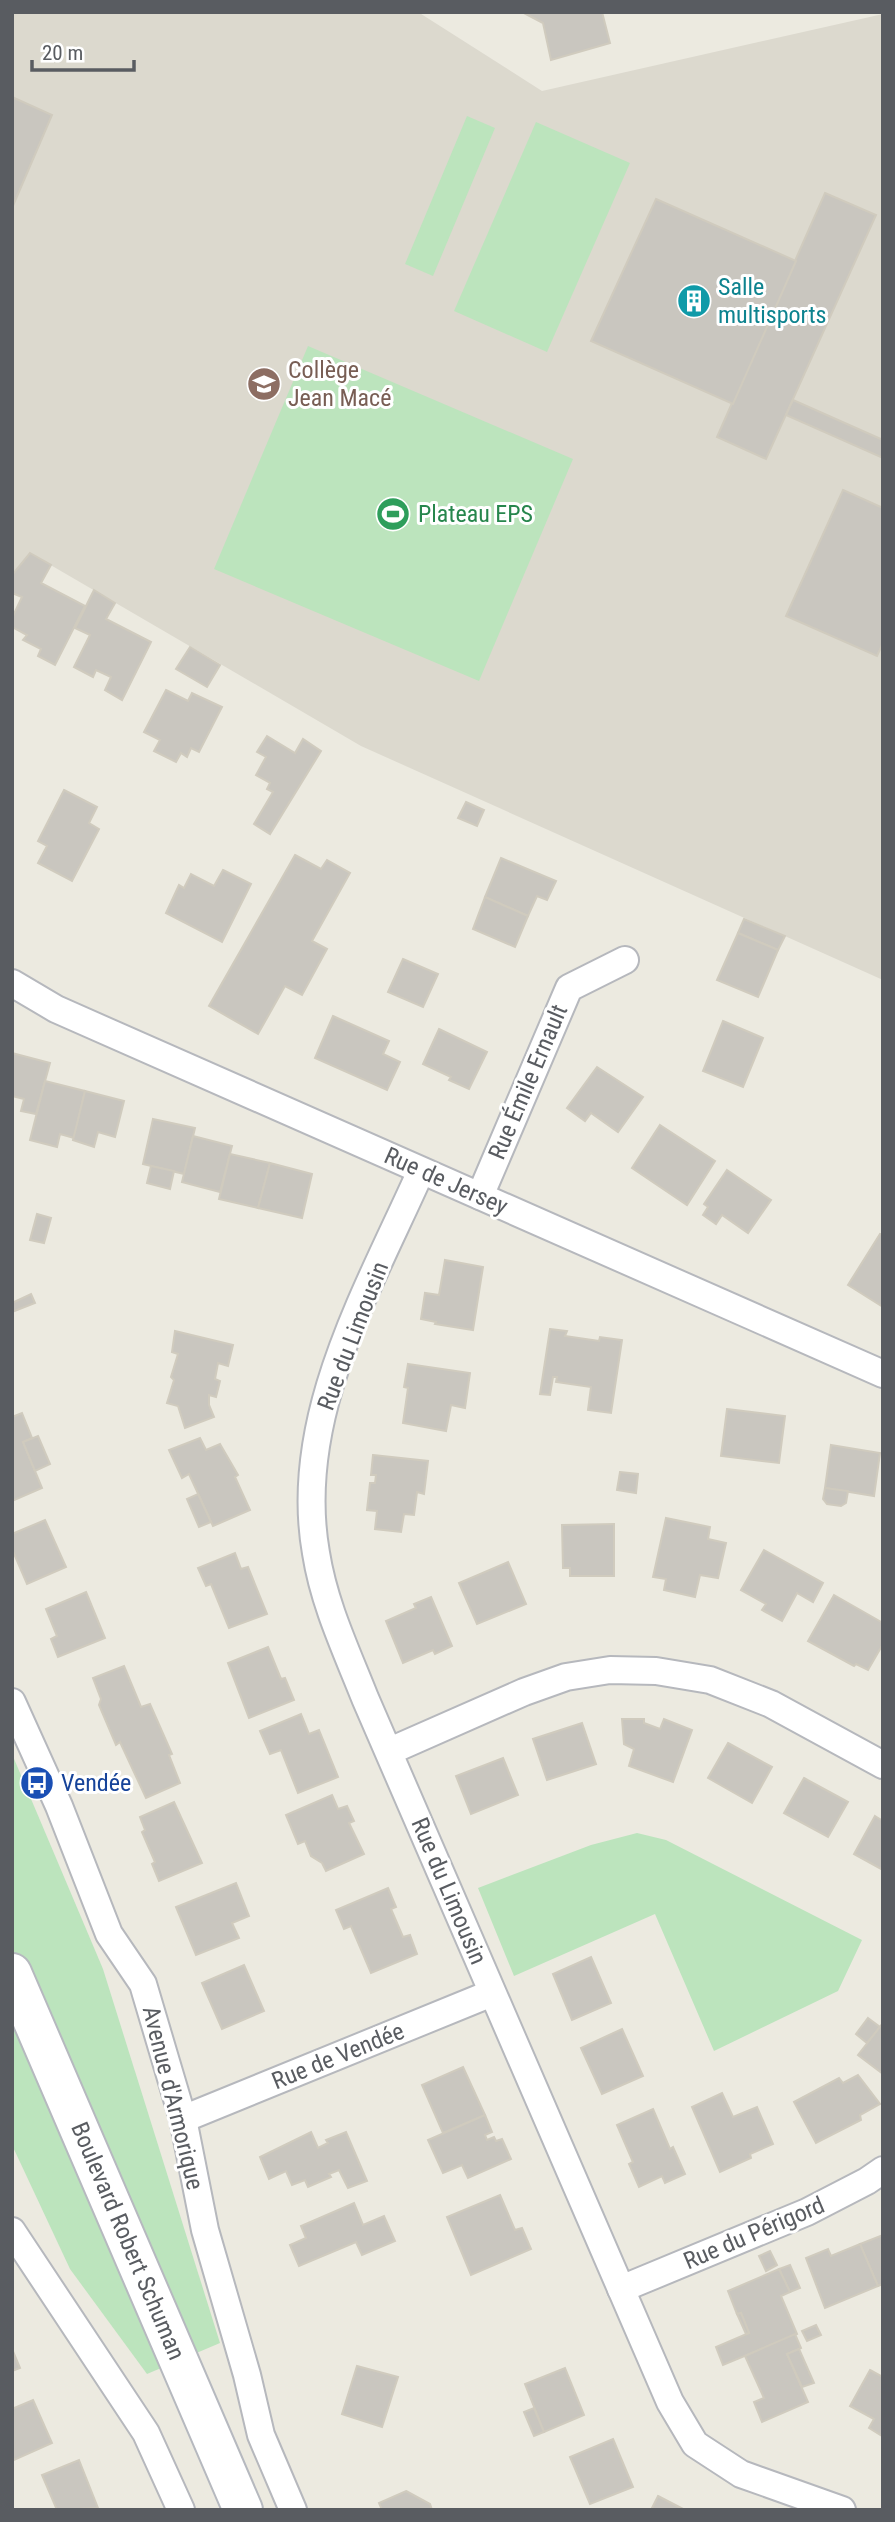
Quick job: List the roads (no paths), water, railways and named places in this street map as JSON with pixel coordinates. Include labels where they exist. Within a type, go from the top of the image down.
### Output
[{"type":"main road","name":"Boulevard Robert Schuman","points":[[12,1973],[243,2510]]},
{"type":"street","name":"Rue Émile Ernault","points":[[480,1196],[569,988],[625,960]]},
{"type":"street","name":"Rue de Jersey","points":[[12,983],[56,1009],[883,1374]]},
{"type":"street","name":"Rue du Limousin","points":[[421,1171],[354,1321],[331,1380],[315,1444],[312,1502],[315,1551],[327,1603],[365,1698],[670,2402],[695,2444],[741,2474],[842,2510]]},
{"type":"street","points":[[390,1751],[524,1692],[566,1677],[610,1670],[656,1671],[710,1680],[771,1704],[883,1765]]},
{"type":"street","name":"Avenue d'Armorique","points":[[12,1702],[59,1806],[109,1934],[143,1984],[183,2119],[205,2230],[247,2375],[261,2435],[293,2510]]},
{"type":"street","name":"Rue de Vendée","points":[[183,2119],[492,1993]]},
{"type":"street","name":"Rue du Périgord","points":[[621,2289],[807,2212],[883,2170]]},
{"type":"street","points":[[12,2231],[146,2434],[181,2510]]},
{"type":"place","name":"Salle multisports","points":[[694,301]]},
{"type":"place","name":"Collège Jean Macé","points":[[264,384]]},
{"type":"place","name":"Plateau EPS","points":[[393,514]]},
{"type":"place","name":"Vendée","points":[[37,1783]]}]
